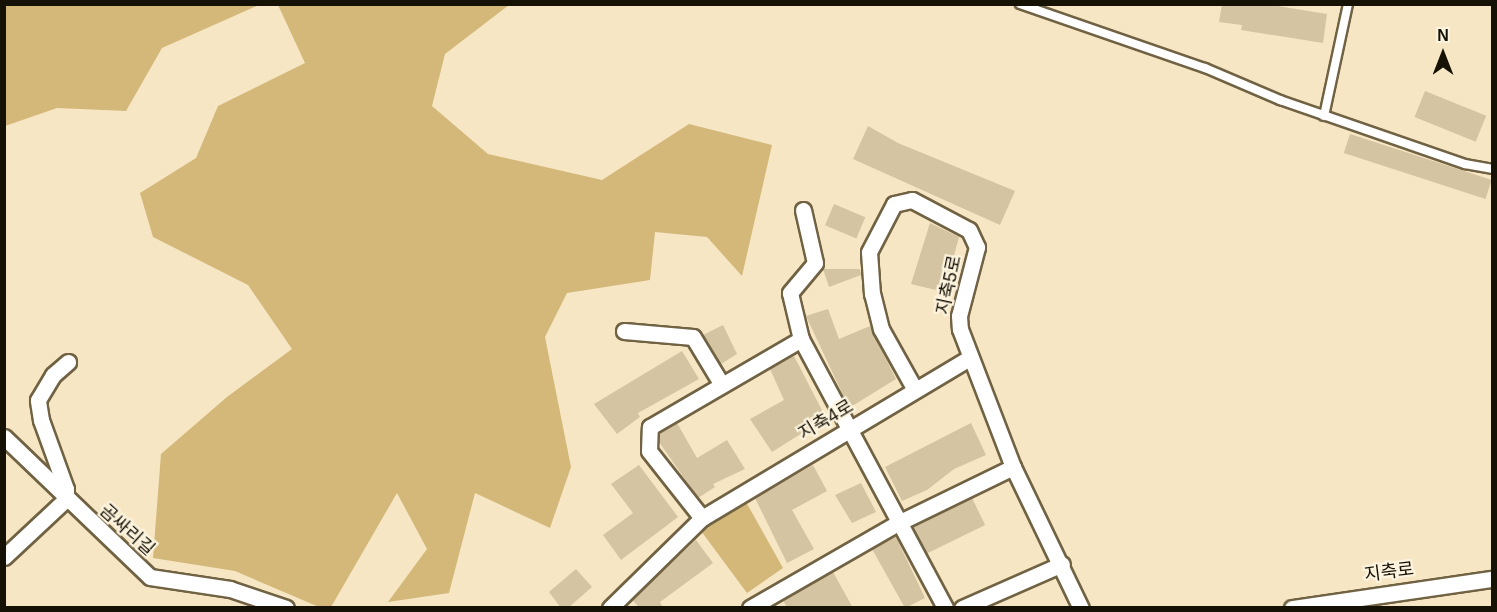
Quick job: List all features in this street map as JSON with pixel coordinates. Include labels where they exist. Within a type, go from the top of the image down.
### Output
[{"type":"street","name":"지축5로","points":[[914,388],[881,328],[872,294],[869,252],[894,204],[912,200],[969,230],[977,247],[959,316],[960,329],[1013,467],[1062,564],[1081,608]]},
{"type":"street","points":[[803,210],[815,263],[790,293],[801,339],[945,608]]},
{"type":"street","points":[[624,331],[693,337],[722,385]]},
{"type":"street","points":[[702,518],[649,451],[650,427],[801,339]]},
{"type":"street","name":"지축4로","points":[[609,608],[702,518],[914,388],[971,357]]},
{"type":"street","points":[[10,553],[66,499],[66,489],[40,420],[38,400],[53,375],[68,362]]},
{"type":"street","name":"곰싸리길","points":[[4,437],[66,499],[150,577],[230,589],[286,608]]},
{"type":"street","points":[[750,608],[898,523],[1013,467]]},
{"type":"street","points":[[962,608],[1062,564]]},
{"type":"street","name":"지축로","points":[[1292,608],[1492,579]]},
{"type":"lane","points":[[1020,4],[1205,68],[1324,116],[1465,164],[1492,169]]},
{"type":"lane","points":[[1324,116],[1348,4]]},
{"type":"shaded area","points":[[4,5],[259,5],[162,48],[126,111],[57,108],[5,126]]},
{"type":"shaded area","points":[[278,5],[509,5],[445,54],[432,106],[488,154],[602,180],[689,124],[772,145],[742,276],[707,237],[655,232],[650,280],[567,293],[545,337],[571,467],[550,528],[475,493],[449,593],[388,602],[427,549],[397,493],[331,607],[319,607],[235,571],[153,558],[161,454],[227,397],[292,349],[248,285],[153,237],[140,193],[196,158],[218,106],[305,63]]},
{"type":"shaded area","points":[[746,502],[783,568],[747,593],[701,531]]},
{"type":"building","points":[[1222,4],[1266,4],[1327,14],[1323,43],[1241,30],[1242,25],[1219,22]]},
{"type":"building","points":[[1425,91],[1486,116],[1476,142],[1415,117]]},
{"type":"building","points":[[868,126],[898,143],[1015,191],[1000,225],[853,159]]},
{"type":"building","points":[[1350,134],[1492,180],[1486,199],[1344,153]]},
{"type":"building","points":[[834,204],[865,217],[856,238],[825,225]]},
{"type":"building","points":[[930,223],[959,237],[944,292],[911,284]]},
{"type":"building","points":[[823,269],[860,269],[861,275],[829,287]]},
{"type":"building","points":[[828,309],[839,339],[870,326],[896,379],[849,408],[806,316]]},
{"type":"building","points":[[723,325],[737,354],[721,364],[703,335]]},
{"type":"building","points":[[682,351],[699,379],[638,413],[640,417],[617,434],[594,404]]},
{"type":"building","points":[[794,356],[826,418],[772,452],[750,419],[784,400],[770,369]]},
{"type":"building","points":[[677,423],[697,458],[727,440],[745,469],[713,484],[715,487],[698,498],[659,442],[659,434]]},
{"type":"building","points":[[971,423],[986,455],[954,469],[927,490],[902,501],[885,467]]},
{"type":"building","points":[[639,465],[678,517],[621,560],[603,535],[633,513],[611,484]]},
{"type":"building","points":[[813,465],[827,491],[792,510],[814,549],[787,563],[755,498]]},
{"type":"building","points":[[861,483],[876,512],[852,523],[835,495]]},
{"type":"building","points":[[972,498],[985,525],[926,554],[913,527]]},
{"type":"building","points":[[896,537],[925,598],[905,608],[872,549]]},
{"type":"building","points":[[696,540],[713,563],[660,602],[663,608],[640,608],[632,600]]},
{"type":"building","points":[[576,569],[592,587],[568,608],[561,608],[549,592]]},
{"type":"building","points":[[833,572],[853,608],[787,608],[783,600]]}]
